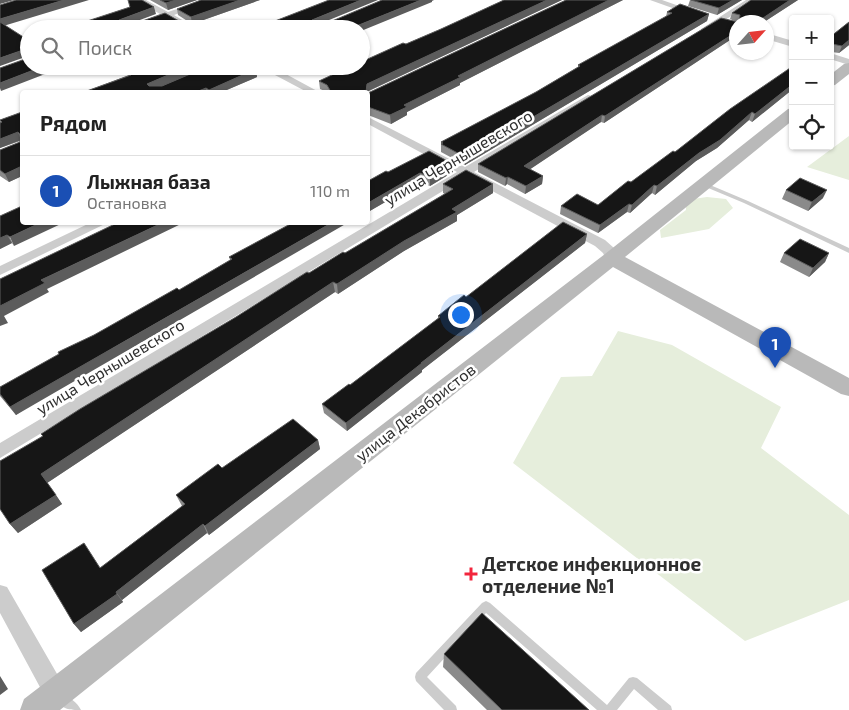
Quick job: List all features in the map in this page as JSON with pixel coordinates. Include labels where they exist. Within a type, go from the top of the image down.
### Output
[{"type":"street","points":[[140,0],[176,20]]},
{"type":"street","points":[[152,20],[211,0]]},
{"type":"street","points":[[654,0],[700,15]]},
{"type":"street","points":[[693,36],[752,0]]},
{"type":"street","points":[[774,38],[789,43]]},
{"type":"street","points":[[834,57],[849,62]]},
{"type":"street","points":[[834,79],[849,66]]},
{"type":"street","points":[[281,75],[310,90]]},
{"type":"street","name":"улица Чернышевского","points":[[0,451],[600,91]]},
{"type":"street","name":"улица Декабристов","points":[[35,710],[612,258],[789,115]]},
{"type":"street","points":[[370,121],[600,243],[609,251],[612,258],[849,388]]},
{"type":"street","points":[[0,271],[97,225]]},
{"type":"street","points":[[0,594],[56,694]]},
{"type":"lane","points":[[703,184],[746,202],[849,251]]},
{"type":"lane","points":[[452,710],[420,677],[486,606],[605,710]]},
{"type":"lane","points":[[610,710],[633,682],[667,710]]},
{"type":"lane","points":[[56,694],[76,710]]},
{"type":"green space","points":[[849,136],[849,180],[807,167],[830,150],[834,150],[834,147]]},
{"type":"green space","points":[[707,197],[726,199],[733,208],[709,229],[661,238],[660,230],[686,210],[686,200]]},
{"type":"green space","points":[[618,331],[672,345],[781,407],[761,448],[849,515],[849,600],[745,641],[513,463],[561,377],[592,376]]},
{"type":"building","points":[[16,0],[64,0],[0,19],[0,5]]},
{"type":"building","points":[[128,0],[142,0],[154,7],[119,20],[90,20],[130,7]]},
{"type":"building","points":[[160,0],[176,0],[166,3]]},
{"type":"building","points":[[201,0],[240,0],[191,17],[177,9]]},
{"type":"building","points":[[329,0],[361,0],[312,20],[278,20]]},
{"type":"building","points":[[382,0],[421,0],[370,21],[334,20]]},
{"type":"building","points":[[504,0],[547,0],[367,84],[366,90],[330,90],[327,85],[319,81],[332,75],[370,75],[370,58],[441,29]]},
{"type":"building","points":[[566,0],[609,0],[458,76],[461,77],[404,105],[407,107],[390,115],[370,108],[370,92]]},
{"type":"building","points":[[691,0],[733,0],[719,8]]},
{"type":"building","points":[[751,0],[790,0],[768,15],[740,15],[732,13]]},
{"type":"building","points":[[680,4],[709,14],[465,157],[441,144],[443,143],[441,142],[536,92],[580,66],[578,65],[672,13],[667,12]]},
{"type":"building","points":[[165,13],[177,20],[145,20]]},
{"type":"building","points":[[721,18],[729,20],[729,37],[524,166],[543,176],[526,186],[478,164]]},
{"type":"building","points":[[0,22],[20,35],[20,51],[0,58]]},
{"type":"building","points":[[849,22],[849,40],[842,46],[834,44],[834,34]]},
{"type":"building","points":[[20,61],[21,75],[0,83],[0,68]]},
{"type":"building","points":[[789,69],[789,87],[755,114],[752,112],[720,140],[699,153],[657,186],[654,185],[632,205],[629,204],[600,225],[561,206],[577,194],[598,205],[628,181],[631,182],[673,151],[675,152],[730,109]]},
{"type":"building","points":[[131,75],[168,75],[147,84],[149,86],[162,86],[188,75],[243,75],[209,90],[206,88],[201,90],[90,90]]},
{"type":"building","points":[[20,113],[20,134],[18,132],[0,139],[0,123],[2,122],[0,120]]},
{"type":"building","points":[[20,142],[20,167],[5,174],[0,170],[0,150]]},
{"type":"building","points":[[429,151],[453,164],[430,177],[420,173],[370,202],[370,180],[386,171],[388,172]]},
{"type":"building","points":[[466,170],[493,184],[452,209],[457,212],[404,241],[337,284],[333,282],[41,474],[56,495],[10,524],[0,509],[0,461],[43,436],[41,434],[80,409],[236,317],[307,272],[309,273],[343,252],[345,253],[453,189],[443,184]]},
{"type":"building","points":[[800,178],[827,190],[812,202],[786,190]]},
{"type":"building","points":[[20,207],[20,225],[36,225],[10,237],[7,235],[0,238],[0,216]]},
{"type":"building","points":[[563,222],[587,234],[346,423],[322,404],[350,385],[440,317],[438,316],[464,295],[466,297]]},
{"type":"building","points":[[113,225],[158,225],[41,280],[45,283],[0,306],[0,279]]},
{"type":"building","points":[[288,225],[328,225],[10,407],[0,394],[0,387],[59,354],[58,352],[94,335],[177,288],[179,290],[232,259],[229,257]]},
{"type":"building","points":[[800,239],[829,253],[813,268],[784,253]]},
{"type":"building","points":[[293,419],[318,440],[205,526],[203,524],[116,592],[117,594],[74,624],[42,570],[84,543],[100,568],[185,504],[176,495],[218,464],[222,468]]},
{"type":"building","points":[[482,613],[589,710],[502,710],[444,654]]},
{"type":"place","name":"Лыжная база","points":[[775,368]]},
{"type":"place","name":"Детское инфекционное отделение №1","points":[[471,574]]}]
